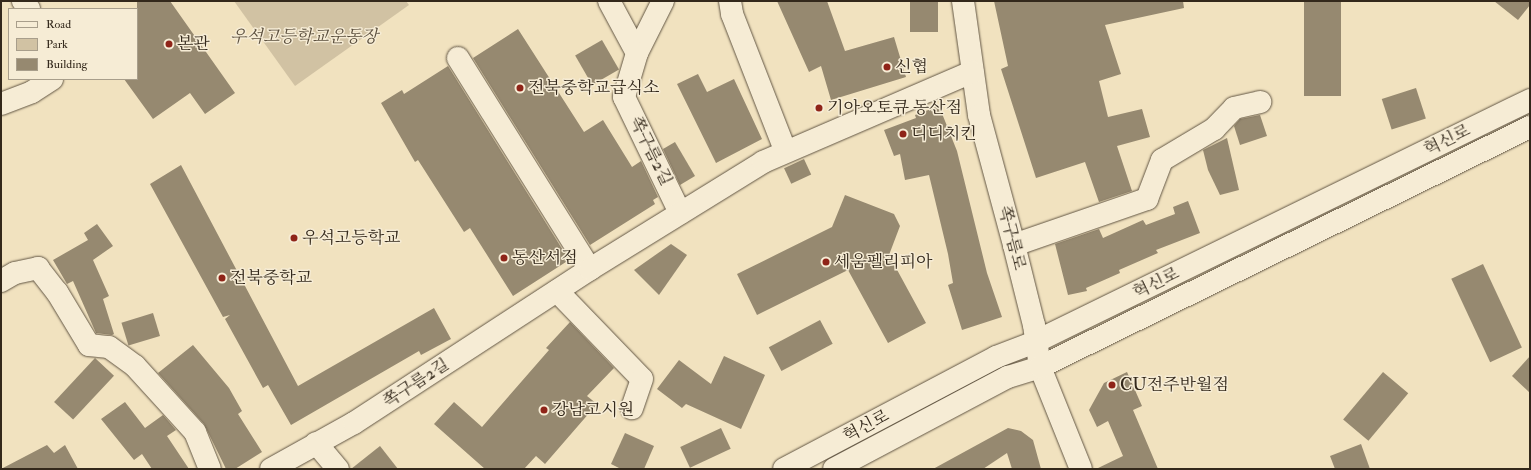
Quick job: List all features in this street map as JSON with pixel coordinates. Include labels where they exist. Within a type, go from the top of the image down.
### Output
[{"type":"street","points":[[609,1],[637,53]]},
{"type":"street","name":"쪽구름2길","points":[[662,1],[637,53],[624,97],[680,213]]},
{"type":"street","points":[[730,1],[732,14],[785,150]]},
{"type":"street","name":"쪽구름로","points":[[963,1],[979,115],[1034,325],[1035,342],[1040,367],[1081,469]]},
{"type":"street","points":[[458,58],[590,269]]},
{"type":"street","name":"쪽구름2길","points":[[271,469],[354,422],[590,269],[785,150],[972,72]]},
{"type":"street","points":[[1,104],[32,92],[50,80]]},
{"type":"street","name":"혁신로","points":[[784,469],[996,357],[1035,342],[1530,100]]},
{"type":"street","points":[[1014,244],[1147,199],[1162,160],[1214,129],[1234,108],[1260,102]]},
{"type":"street","name":"혁신로","points":[[834,469],[1008,377],[1040,367],[1530,127]]},
{"type":"street","points":[[1,281],[15,273],[38,268],[57,292],[89,345],[109,347],[135,366],[195,432],[210,469]]},
{"type":"street","points":[[557,291],[642,379],[632,408]]},
{"type":"street","points":[[316,443],[338,469]]},
{"type":"green space","name":"우석고등학교운동장","points":[[234,1],[406,1],[409,5],[295,86]]},
{"type":"building","name":"본관","points":[[137,1],[170,1],[235,93],[205,114],[190,93],[153,119],[125,80],[138,80]]},
{"type":"building","points":[[777,1],[827,1],[845,51],[894,37],[906,77],[831,100],[821,66],[809,72]]},
{"type":"building","points":[[910,1],[938,1],[938,32],[910,32]]},
{"type":"building","points":[[994,1],[1183,1],[1184,8],[1105,25],[1121,74],[1099,81],[1108,117],[1142,109],[1150,137],[1117,146],[1132,191],[1099,202],[1085,162],[1036,178],[1001,69],[1008,66]]},
{"type":"building","points":[[1304,1],[1341,1],[1341,96],[1304,96]]},
{"type":"building","points":[[1494,1],[1530,1],[1530,5],[1518,20]]},
{"type":"building","points":[[518,29],[584,132],[603,120],[632,167],[641,161],[658,197],[653,200],[655,204],[590,245],[473,58]]},
{"type":"building","points":[[602,40],[619,69],[592,85],[575,56]]},
{"type":"building","points":[[448,66],[569,260],[513,296],[470,228],[464,232],[418,160],[415,162],[381,103],[402,90],[404,94]]},
{"type":"building","points":[[698,74],[707,92],[734,79],[762,139],[716,163],[677,84]]},
{"type":"building","points":[[1416,88],[1426,118],[1392,130],[1382,99]]},
{"type":"building","points":[[939,106],[957,151],[987,273],[1002,317],[962,330],[948,285],[953,283],[948,254],[929,175],[905,180],[900,154],[894,156],[884,130],[916,118],[915,115]]},
{"type":"building","points":[[1260,115],[1267,136],[1240,145],[1234,126],[1240,119]]},
{"type":"building","points":[[1227,138],[1239,190],[1220,195],[1208,170],[1203,150]]},
{"type":"building","points":[[675,142],[695,176],[680,185],[663,149]]},
{"type":"building","points":[[804,159],[811,174],[791,184],[784,168]]},
{"type":"building","points":[[181,165],[298,386],[434,308],[451,339],[421,355],[419,351],[291,425],[268,385],[263,388],[225,319],[230,315],[223,317],[150,184]]},
{"type":"building","name":"세움펠리피아","points":[[845,195],[894,214],[900,226],[889,255],[926,323],[888,343],[848,270],[757,315],[737,274],[832,227]]},
{"type":"building","points":[[1188,201],[1200,233],[1156,250],[1158,253],[1119,270],[1120,273],[1086,288],[1087,291],[1068,295],[1055,244],[1099,229],[1103,238],[1143,220],[1146,225],[1175,214],[1173,207]]},
{"type":"building","points":[[97,224],[113,246],[93,260],[109,296],[103,299],[114,334],[112,335],[96,333],[73,281],[67,284],[53,260],[88,240],[84,233]]},
{"type":"building","points":[[671,244],[687,255],[659,295],[634,270]]},
{"type":"building","points":[[1483,264],[1522,347],[1490,362],[1451,279]]},
{"type":"building","points":[[153,313],[160,336],[128,346],[121,323]]},
{"type":"building","points":[[820,320],[833,344],[781,371],[769,347]]},
{"type":"building","points":[[570,322],[614,368],[587,396],[597,404],[545,464],[536,456],[524,469],[485,469],[434,424],[454,402],[482,427],[549,350],[546,348]]},
{"type":"building","points":[[193,345],[229,388],[242,411],[238,414],[262,452],[235,469],[226,469],[204,424],[158,373]]},
{"type":"building","points":[[724,356],[765,375],[741,429],[686,404],[682,408],[657,389],[679,360],[711,384]]},
{"type":"building","points":[[1530,356],[1530,393],[1512,376]]},
{"type":"building","points":[[95,358],[114,376],[73,420],[54,402]]},
{"type":"building","points":[[1127,372],[1142,406],[1133,410],[1158,469],[1096,469],[1123,456],[1108,421],[1097,427],[1089,410],[1104,383]]},
{"type":"building","points":[[1383,372],[1408,393],[1368,441],[1343,419]]},
{"type":"building","points":[[125,402],[145,428],[163,415],[176,430],[167,436],[189,469],[152,469],[142,454],[134,460],[101,419]]},
{"type":"building","points":[[721,428],[731,449],[690,468],[680,447]]},
{"type":"building","points":[[1008,428],[1021,431],[1033,440],[1041,469],[1012,469],[1007,453],[983,469],[933,469]]},
{"type":"building","points":[[625,433],[654,446],[644,469],[621,469],[611,464]]},
{"type":"building","points":[[1361,444],[1370,469],[1335,469],[1330,456]]},
{"type":"building","points":[[47,445],[54,453],[65,445],[78,469],[1,469]]},
{"type":"building","points":[[380,446],[398,469],[351,469]]},
{"type":"place","name":"본관","points":[[169,44]]},
{"type":"place","name":"신협","points":[[887,67]]},
{"type":"place","name":"전북중학교급식소","points":[[520,88]]},
{"type":"place","name":"기아오토큐 동산점","points":[[819,108]]},
{"type":"place","name":"디디치킨","points":[[903,134]]},
{"type":"place","name":"우석고등학교","points":[[294,238]]},
{"type":"place","name":"동산서점","points":[[504,258]]},
{"type":"place","name":"세움펠리피아","points":[[826,262]]},
{"type":"place","name":"전북중학교","points":[[222,278]]},
{"type":"place","name":"CU전주반월점","points":[[1112,385]]},
{"type":"place","name":"강남고시원","points":[[544,410]]}]
